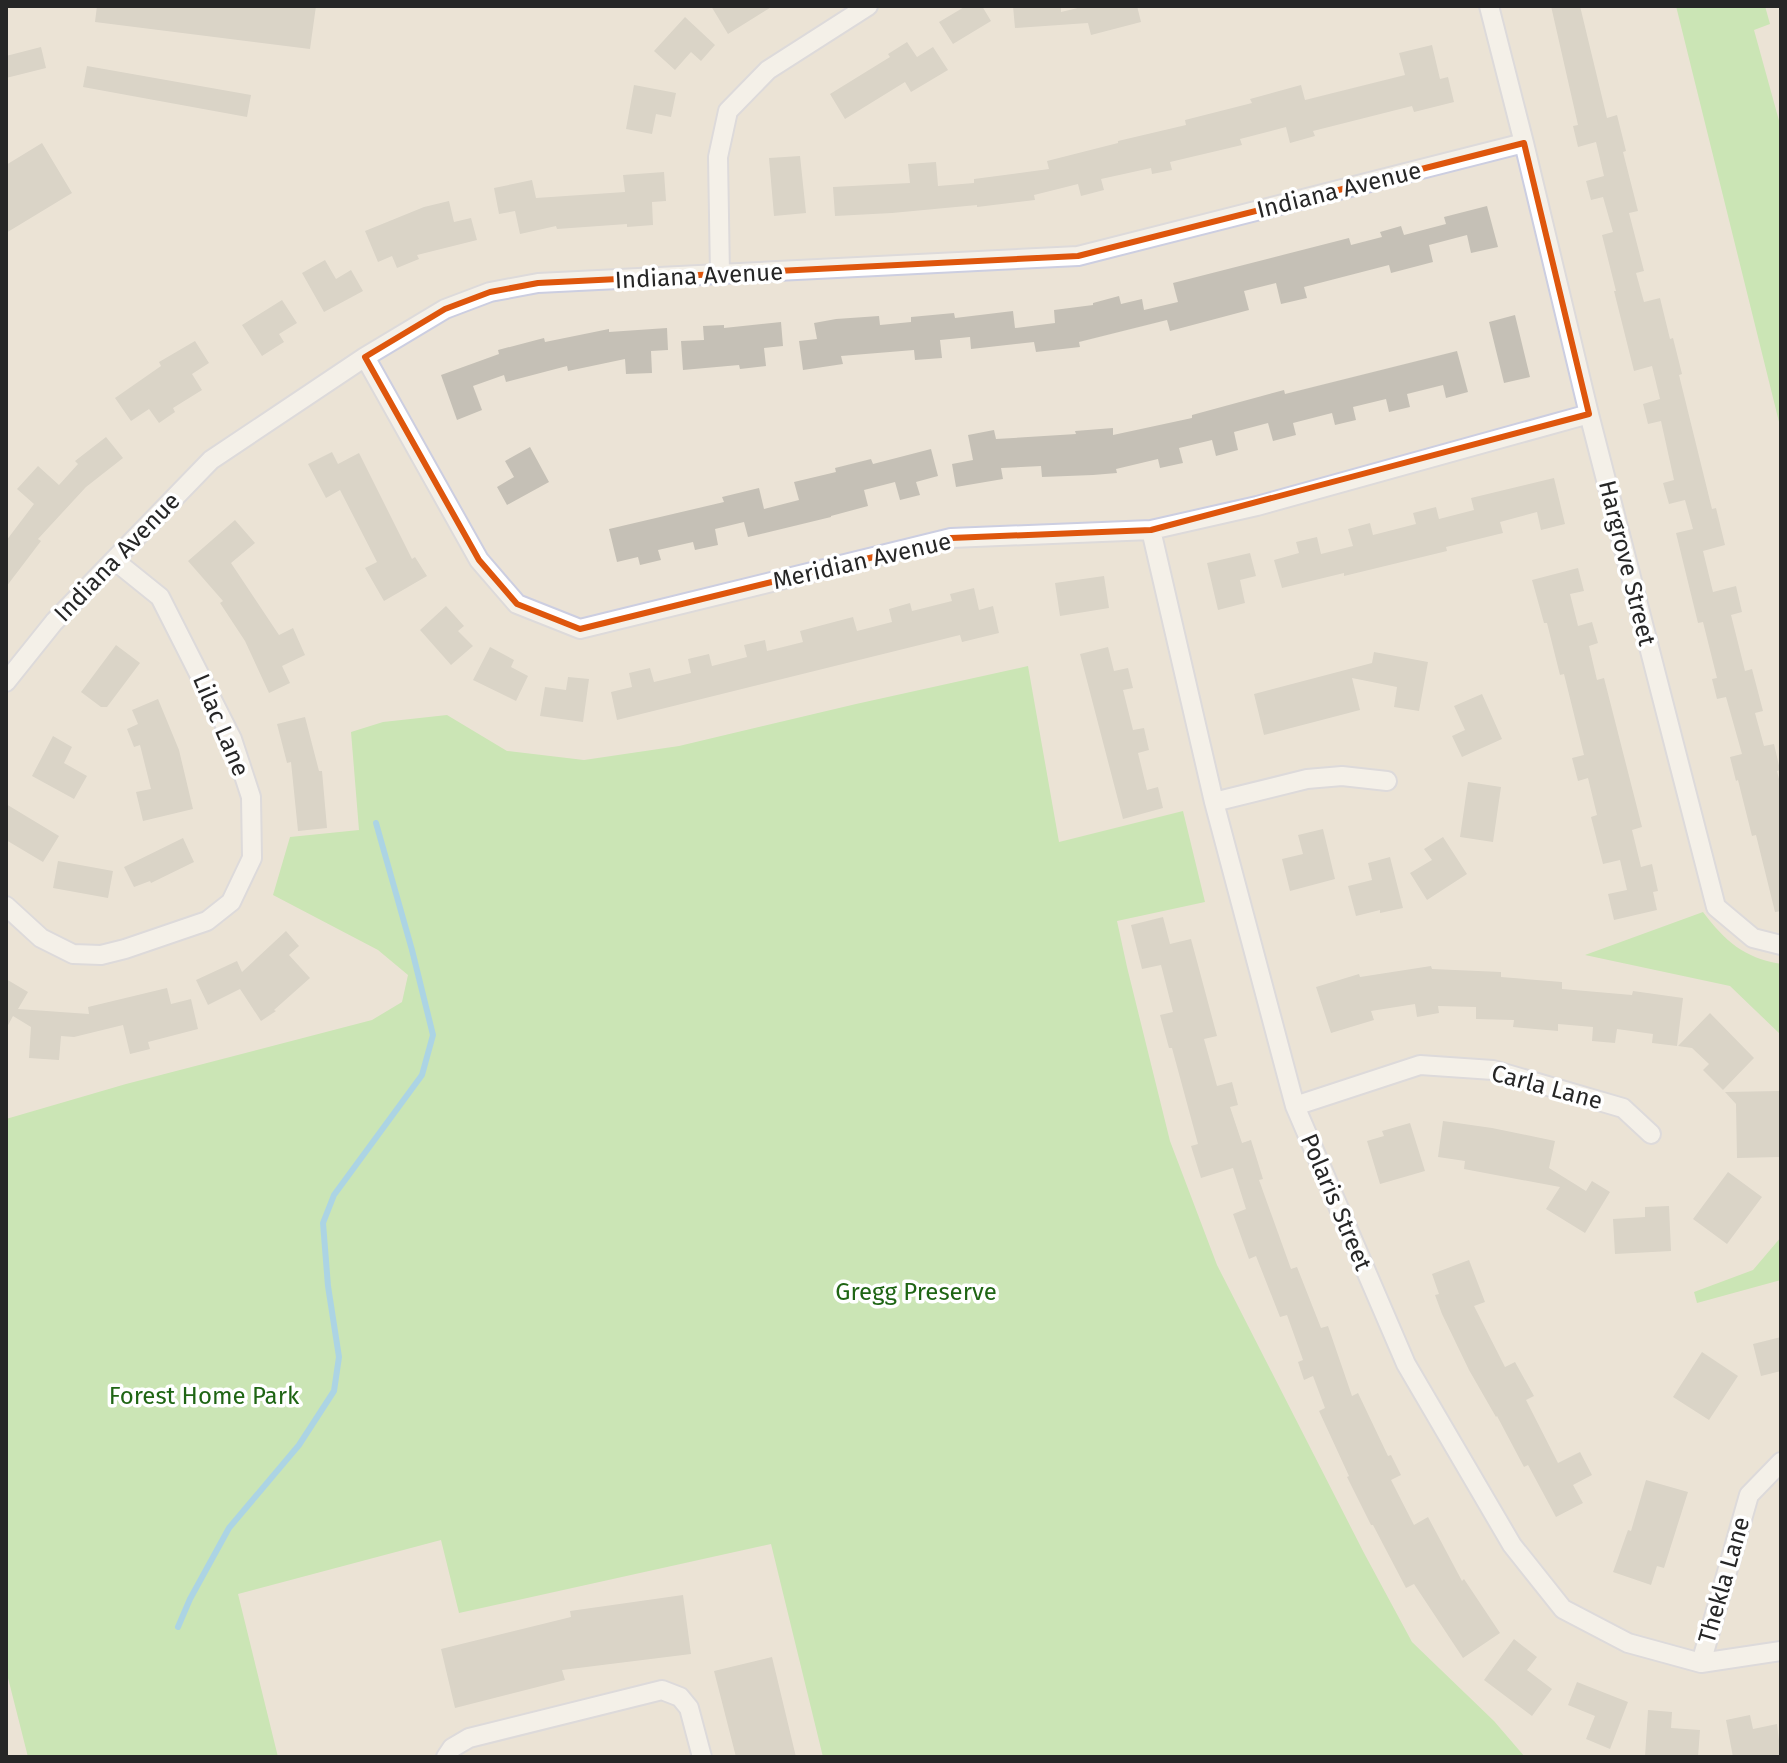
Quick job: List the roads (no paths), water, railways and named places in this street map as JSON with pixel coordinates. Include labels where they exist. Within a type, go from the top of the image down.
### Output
[{"type":"street","points":[[720,275],[718,157],[728,111],[768,70],[868,6]]},
{"type":"street","name":"Hargrove Street","points":[[1489,6],[1589,414],[1716,907],[1753,938],[1781,945]]},
{"type":"street","name":"Indiana Avenue","points":[[6,682],[54,622],[211,460],[365,357],[445,309],[490,292],[538,283],[1078,256],[1524,143]]},
{"type":"street","name":"Meridian Avenue","points":[[365,357],[479,560],[517,604],[580,629],[951,538],[1151,530],[1257,506],[1589,414]]},
{"type":"street","name":"Polaris Street","points":[[1151,530],[1214,802],[1295,1106],[1406,1364],[1512,1545],[1563,1609],[1628,1643],[1701,1663],[1781,1651]]},
{"type":"street","name":"Lilac Lane","points":[[6,906],[41,938],[73,954],[101,955],[207,921],[231,902],[252,858],[251,797],[232,739],[160,597],[114,560]]},
{"type":"street","points":[[1214,802],[1307,779],[1342,776],[1387,781]]},
{"type":"street","name":"Carla Lane","points":[[1295,1106],[1420,1065],[1493,1070],[1623,1108],[1651,1134]]},
{"type":"street","name":"Thekla Lane","points":[[1701,1663],[1749,1495],[1781,1462]]},
{"type":"street","points":[[446,1757],[452,1748],[469,1738],[662,1690],[680,1697],[689,1708],[702,1757]]},
{"type":"waterway","points":[[178,1627],[229,1528],[299,1445],[334,1391],[339,1357],[328,1286],[323,1223],[334,1195],[422,1075],[433,1035],[376,823]]},
{"type":"park label","name":"Gregg Preserve","points":[[916,1292]]},
{"type":"park label","name":"Forest Home Park","points":[[204,1396]]}]
